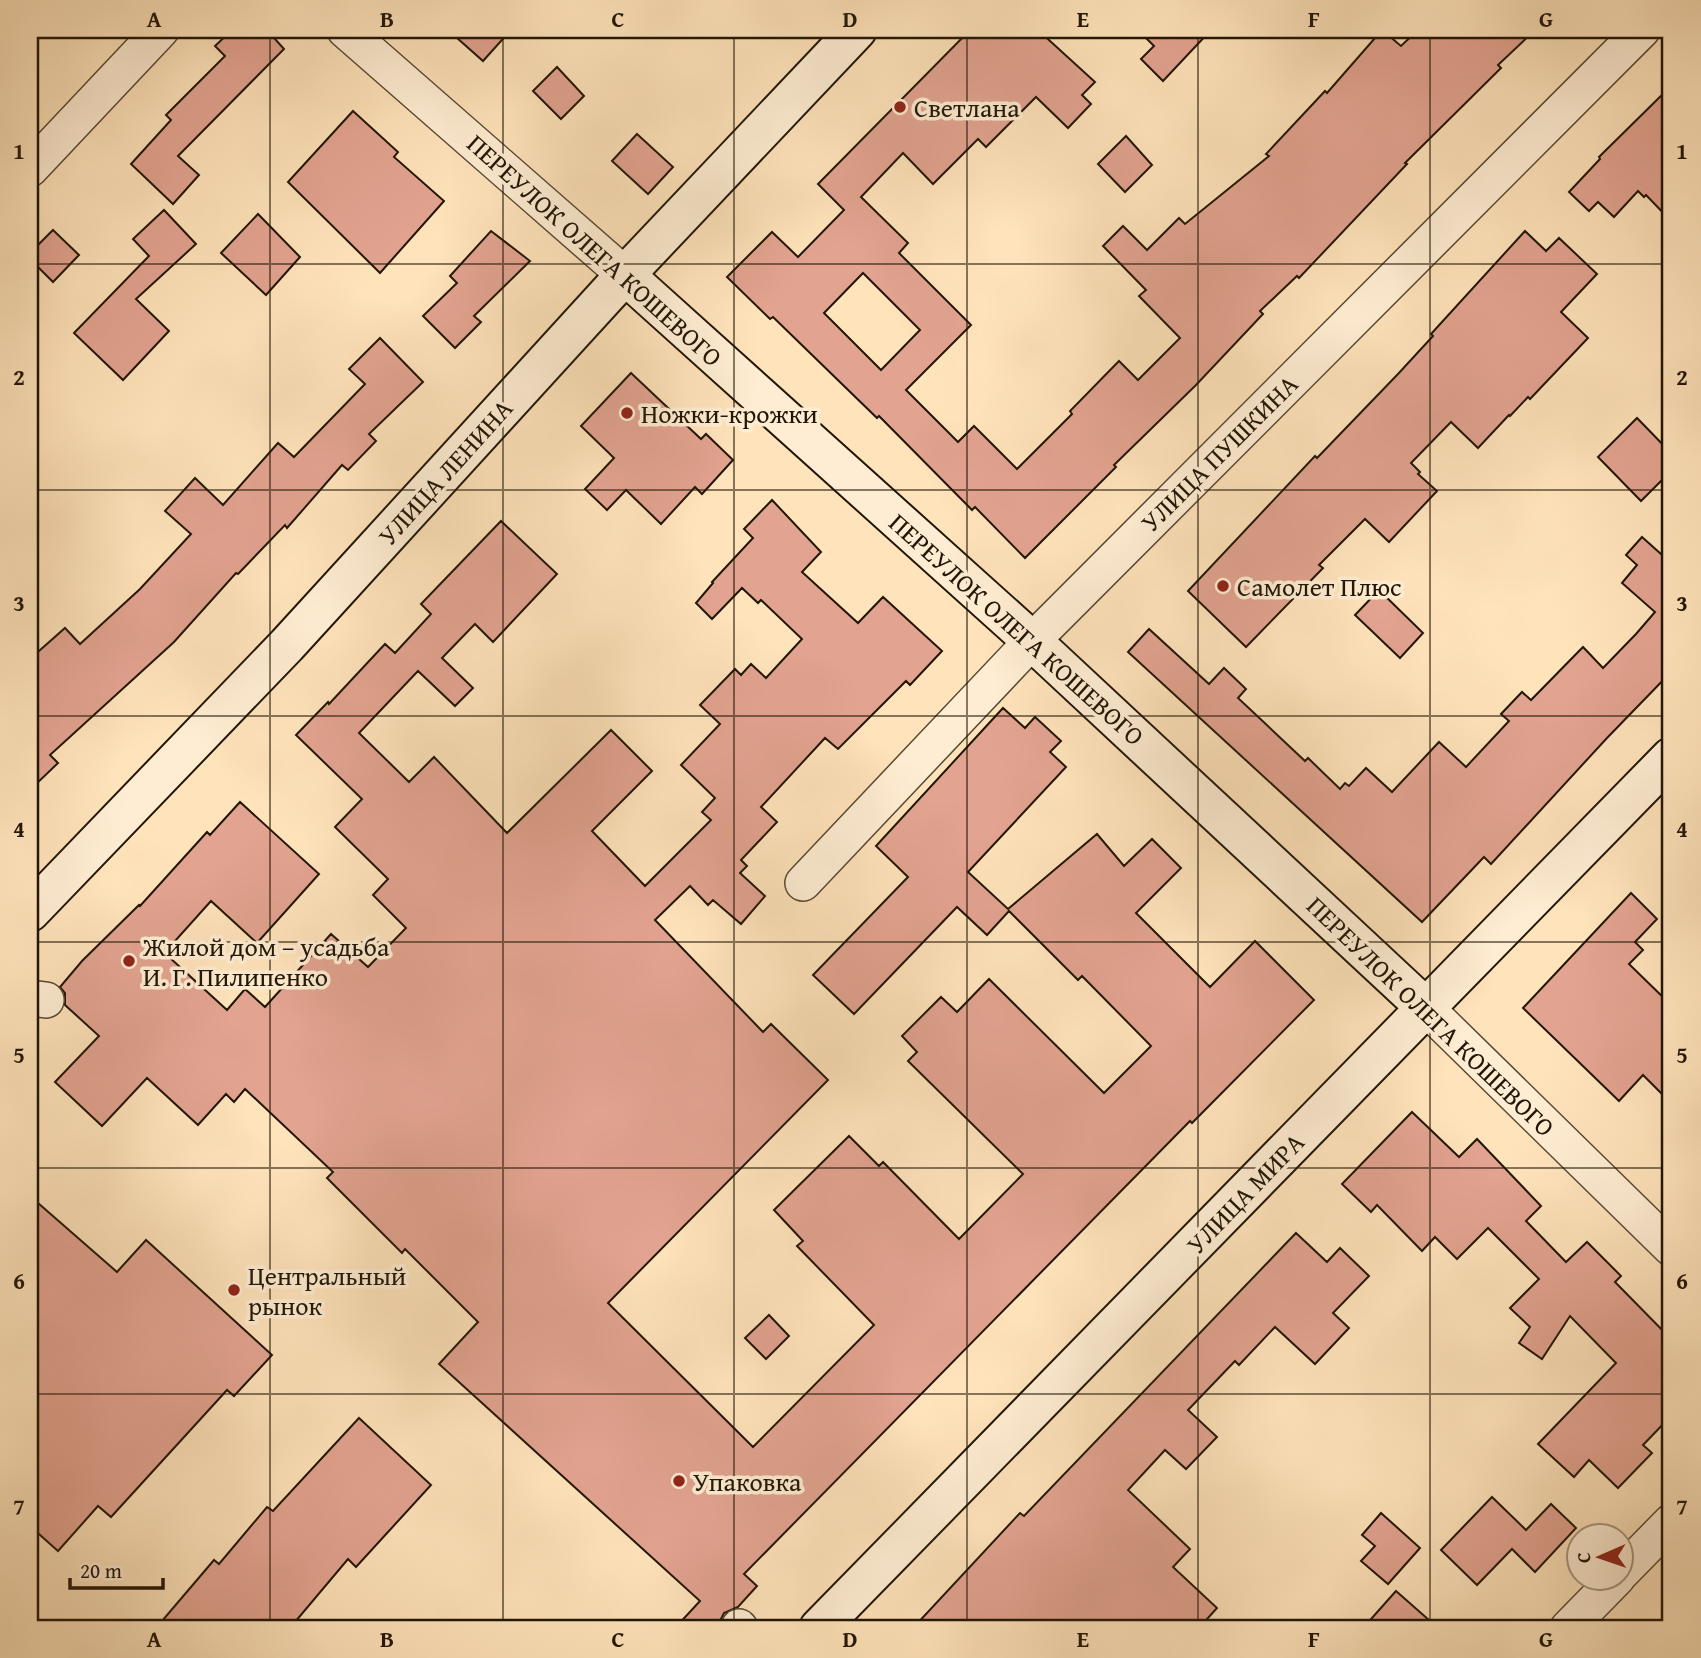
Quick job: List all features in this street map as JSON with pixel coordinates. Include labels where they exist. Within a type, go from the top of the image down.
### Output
[{"type":"street","points":[[30,169],[161,30]]},
{"type":"street","name":"ПЕРЕУЛОК ОЛЕГА КОШЕВОГО","points":[[345,30],[625,275],[1032,641],[1426,1008],[1671,1248]]},
{"type":"street","name":"УЛИЦА ЛЕНИНА","points":[[30,912],[287,645],[625,275],[857,30]]},
{"type":"street","name":"УЛИЦА ПУШКИНА","points":[[803,883],[1032,641],[1642,30]]},
{"type":"street","name":"УЛИЦА МИРА","points":[[819,1628],[1671,757]]},
{"type":"street","points":[[1634,1560],[1671,1522]]},
{"type":"street","points":[[1568,1628],[1603,1592]]},
{"type":"building","points":[[232,30],[267,30],[284,49],[178,156],[199,175],[173,204],[131,164],[171,120],[166,115],[225,56],[215,46]]},
{"type":"building","points":[[448,30],[511,30],[483,61]]},
{"type":"building","points":[[970,30],[1038,30],[1095,82],[1082,95],[1091,104],[1068,128],[1036,97],[986,147],[978,139],[933,184],[903,153],[861,197],[908,243],[899,253],[971,325],[906,390],[958,442],[974,426],[1017,469],[1072,414],[1070,411],[1119,361],[1138,380],[1180,338],[1139,296],[1146,290],[1103,246],[1123,226],[1147,250],[1179,218],[1185,224],[1269,156],[1266,154],[1325,91],[1327,93],[1382,30],[1401,46],[1418,30],[1535,30],[1498,65],[1501,68],[1405,163],[1407,164],[1299,278],[1297,276],[1260,311],[1263,314],[1196,385],[1025,558],[975,507],[972,510],[879,416],[877,418],[773,317],[770,319],[727,277],[772,232],[798,257],[844,210],[818,184]],"holes":[[[863,273],[920,330],[881,370],[824,313]]]},
{"type":"building","points":[[1138,30],[1211,30],[1163,81],[1141,59],[1154,46]]},
{"type":"building","points":[[557,67],[584,96],[561,119],[533,91]]},
{"type":"building","points":[[1671,86],[1671,221],[1646,195],[1644,197],[1638,191],[1614,217],[1598,202],[1589,211],[1569,192],[1599,157]]},
{"type":"building","points":[[353,111],[398,152],[394,157],[444,201],[380,273],[288,182]]},
{"type":"building","points":[[637,134],[673,167],[648,194],[612,161]]},
{"type":"building","points":[[1126,136],[1152,165],[1125,192],[1098,164]]},
{"type":"building","points":[[164,210],[196,244],[136,299],[169,331],[123,380],[74,333],[149,256],[133,239]]},
{"type":"building","points":[[258,214],[300,257],[266,295],[221,253]]},
{"type":"building","points":[[53,230],[79,255],[53,282],[30,259],[30,253]]},
{"type":"building","points":[[491,231],[530,261],[474,316],[481,322],[455,348],[423,316],[457,283],[450,276]]},
{"type":"building","points":[[1525,231],[1546,251],[1559,238],[1597,274],[1561,312],[1588,338],[1530,399],[1528,397],[1478,448],[1451,422],[1411,463],[1420,472],[1418,474],[1437,491],[1389,542],[1365,519],[1319,565],[1323,568],[1246,647],[1188,591],[1315,456],[1317,458],[1398,374]]},
{"type":"building","points":[[380,338],[423,382],[369,434],[376,441],[348,470],[342,465],[287,528],[285,525],[238,574],[236,573],[174,642],[50,755],[58,763],[30,790],[30,659],[65,628],[80,644],[140,589],[191,534],[165,511],[195,478],[223,505],[278,443],[294,457],[365,384],[349,369]]},
{"type":"building","points":[[631,373],[701,439],[706,434],[733,460],[702,494],[695,487],[661,524],[626,490],[607,510],[585,489],[614,458],[581,426]]},
{"type":"building","points":[[1637,418],[1671,453],[1671,471],[1641,501],[1598,457]]},
{"type":"building","points":[[772,500],[821,552],[802,572],[858,623],[883,597],[942,651],[910,685],[906,681],[838,749],[825,738],[761,807],[777,822],[741,860],[747,866],[740,873],[765,896],[741,924],[713,900],[708,905],[690,886],[655,920],[763,1032],[771,1024],[828,1080],[608,1303],[753,1447],[874,1325],[797,1246],[803,1241],[774,1210],[849,1136],[879,1166],[883,1162],[959,1239],[1023,1174],[908,1061],[917,1052],[902,1036],[941,997],[957,1012],[989,979],[1104,1093],[1151,1046],[1082,976],[1078,980],[1009,911],[987,935],[957,907],[854,1014],[813,975],[908,877],[876,846],[1003,708],[1025,728],[1035,717],[1061,741],[1050,752],[1066,767],[968,872],[1008,909],[1097,834],[1124,866],[1152,839],[1181,868],[1136,913],[1210,987],[1255,941],[1314,1000],[1192,1123],[1190,1121],[744,1574],[757,1586],[738,1607],[724,1613],[719,1628],[675,1628],[700,1601],[439,1364],[478,1322],[405,1249],[402,1253],[327,1178],[333,1172],[245,1089],[234,1102],[226,1094],[198,1125],[147,1078],[102,1126],[55,1082],[99,1036],[65,1005],[65,993],[60,987],[82,961],[140,906],[207,832],[210,835],[240,802],[319,874],[257,943],[211,901],[175,941],[180,947],[169,957],[227,1010],[245,989],[265,1007],[331,934],[368,967],[406,928],[373,895],[388,879],[335,827],[362,799],[296,735],[385,644],[395,653],[431,614],[421,604],[501,521],[557,574],[493,642],[475,624],[442,658],[473,688],[455,706],[418,671],[359,733],[409,782],[434,757],[507,833],[611,730],[652,771],[592,831],[645,886],[711,820],[702,812],[715,798],[681,765],[720,724],[700,705],[735,669],[741,675],[751,664],[766,678],[802,639],[761,600],[758,603],[742,588],[712,619],[696,603],[753,538],[744,529]]},
{"type":"building","points":[[1642,537],[1671,563],[1671,672],[1491,864],[1484,857],[1422,922],[1128,652],[1149,629],[1209,684],[1224,668],[1246,689],[1238,698],[1305,761],[1308,758],[1340,789],[1345,783],[1349,786],[1366,768],[1392,792],[1439,742],[1466,767],[1509,721],[1501,714],[1522,692],[1531,700],[1583,647],[1603,668],[1655,612],[1622,583],[1637,565],[1626,555]]},
{"type":"building","points":[[1379,590],[1423,633],[1400,658],[1355,615]]},
{"type":"building","points":[[1631,893],[1657,919],[1635,942],[1643,950],[1629,964],[1671,1005],[1671,1103],[1643,1075],[1619,1101],[1523,1008]]},
{"type":"building","points":[[1412,1112],[1459,1157],[1477,1139],[1541,1206],[1526,1221],[1566,1262],[1587,1242],[1621,1276],[1615,1282],[1671,1339],[1671,1416],[1643,1445],[1652,1453],[1618,1488],[1589,1460],[1574,1477],[1538,1444],[1616,1363],[1570,1316],[1542,1359],[1519,1343],[1530,1327],[1510,1308],[1539,1279],[1488,1228],[1457,1259],[1435,1237],[1422,1251],[1377,1205],[1371,1212],[1342,1184]]},
{"type":"building","points":[[30,1196],[117,1272],[146,1240],[272,1355],[234,1396],[227,1390],[111,1517],[98,1506],[58,1551],[30,1526]]},
{"type":"building","points":[[1296,1233],[1327,1262],[1340,1248],[1369,1276],[1333,1313],[1349,1328],[1315,1364],[1275,1327],[1239,1365],[1235,1361],[1188,1410],[1217,1437],[1186,1469],[1165,1450],[1128,1490],[1190,1549],[1173,1567],[1217,1608],[1199,1628],[913,1628],[1020,1513],[1024,1516]]},
{"type":"building","points":[[769,1315],[789,1336],[766,1359],[745,1338]]},
{"type":"building","points":[[359,1418],[431,1485],[356,1567],[348,1559],[290,1628],[156,1628],[214,1560],[219,1564],[267,1507],[273,1511]]},
{"type":"building","points":[[1492,1497],[1526,1530],[1551,1504],[1570,1522],[1564,1522],[1564,1541],[1535,1572],[1512,1549],[1477,1585],[1441,1550]]},
{"type":"building","points":[[1381,1513],[1420,1548],[1388,1584],[1361,1561],[1375,1546],[1362,1535]]},
{"type":"building","points":[[1396,1591],[1438,1628],[1363,1628]]},
{"type":"place","name":"Светлана","points":[[900,107]]},
{"type":"place","name":"Ножки-крожки","points":[[627,413]]},
{"type":"place","name":"Самолет Плюс","points":[[1223,586]]},
{"type":"place","name":"Жилой дом – усадьба И. Г. Пилипенко","points":[[129,961]]},
{"type":"place","name":"Центральный рынок","points":[[234,1290]]},
{"type":"place","name":"Упаковка","points":[[679,1481]]}]
